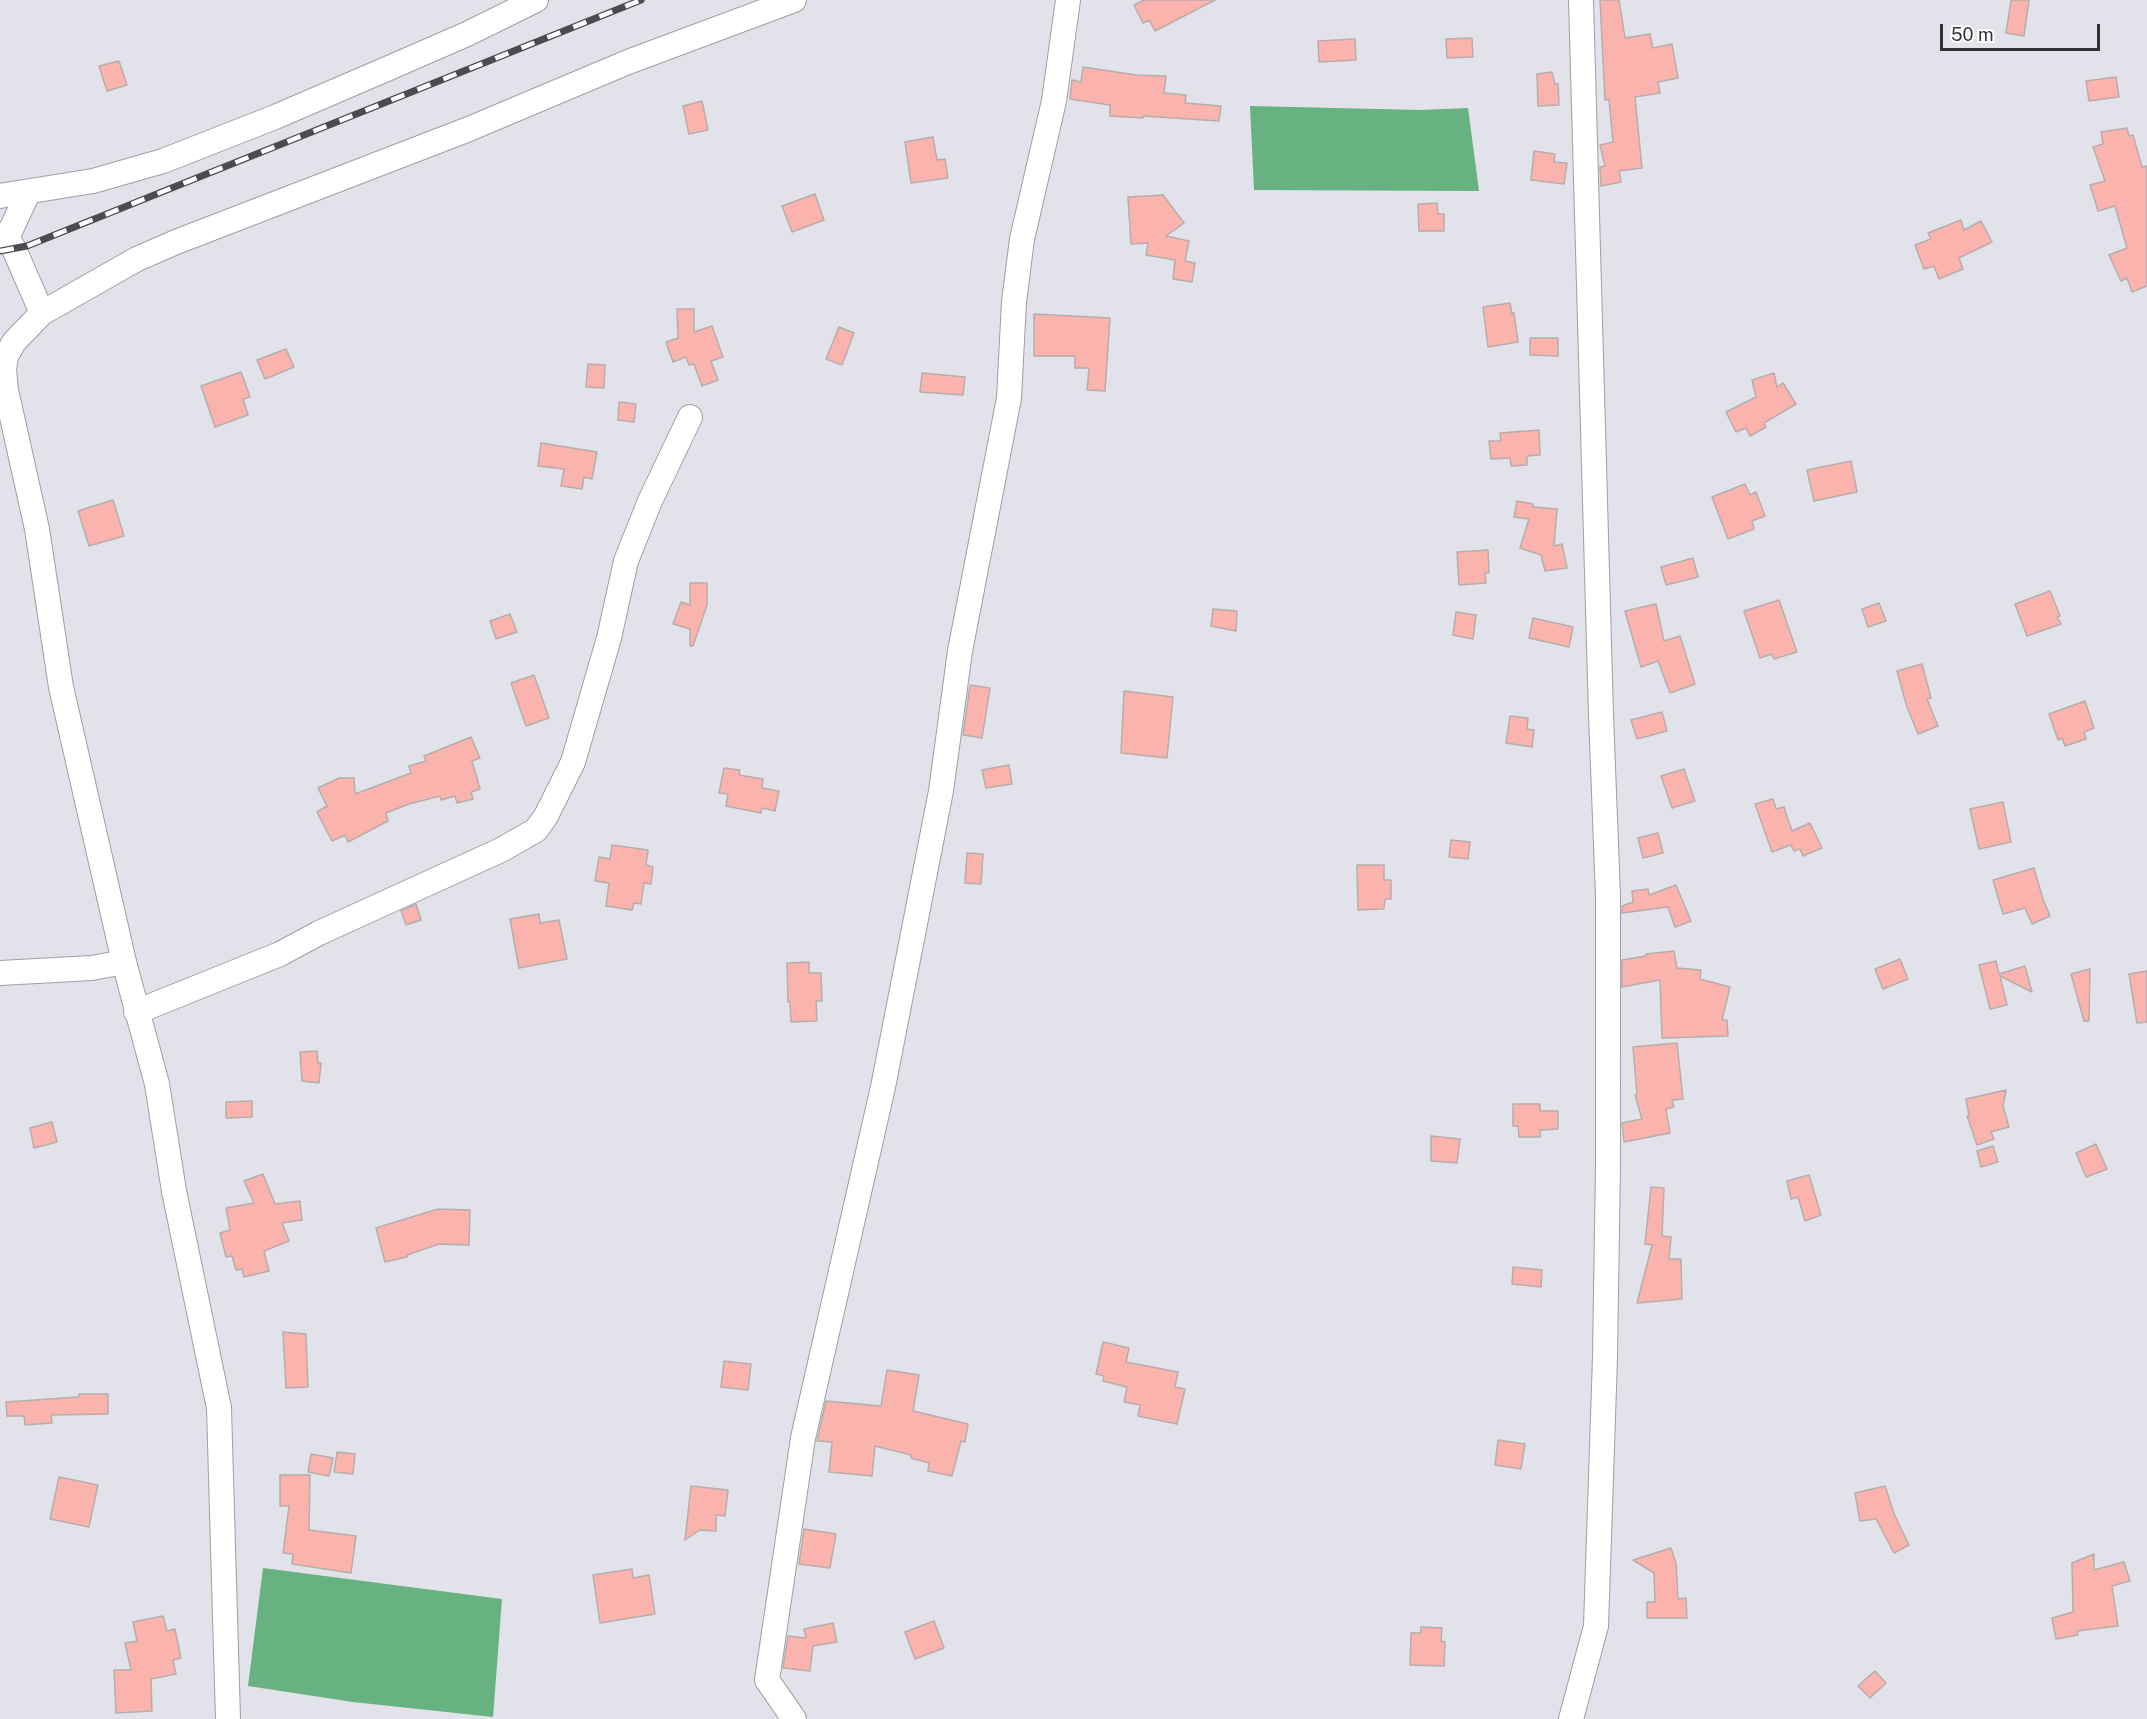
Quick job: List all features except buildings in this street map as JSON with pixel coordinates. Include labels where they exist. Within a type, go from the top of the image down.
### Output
[{"type":"street","points":[[0,196],[93,181],[163,161],[275,117],[389,68],[467,34],[536,0]]},
{"type":"street","points":[[228,1719],[219,1408],[174,1191],[158,1084],[136,1012],[60,687],[37,529],[6,390],[4,370],[6,356],[14,342],[42,313],[108,274],[176,242],[469,129],[628,62],[794,0]]},
{"type":"street","points":[[794,1719],[767,1680],[803,1438],[883,1088],[941,791],[960,651],[1009,398],[1014,302],[1022,239],[1054,101],[1068,0]]},
{"type":"street","points":[[1571,1719],[1596,1626],[1605,1357],[1608,1166],[1608,896],[1600,714],[1581,0]]},
{"type":"street","points":[[28,193],[3,236],[14,249],[42,313]]},
{"type":"street","points":[[136,1012],[280,954],[319,933],[501,850],[536,830],[546,816],[573,762],[609,638],[626,561],[650,501],[690,417]]},
{"type":"street","points":[[0,973],[92,968],[124,962]]},
{"type":"green space","points":[[1250,106],[1420,110],[1468,108],[1479,191],[1254,190]]},
{"type":"green space","points":[[263,1568],[502,1599],[493,1717],[353,1702],[248,1686]]},
{"type":"railway","points":[[0,251],[27,246],[641,0]]}]
